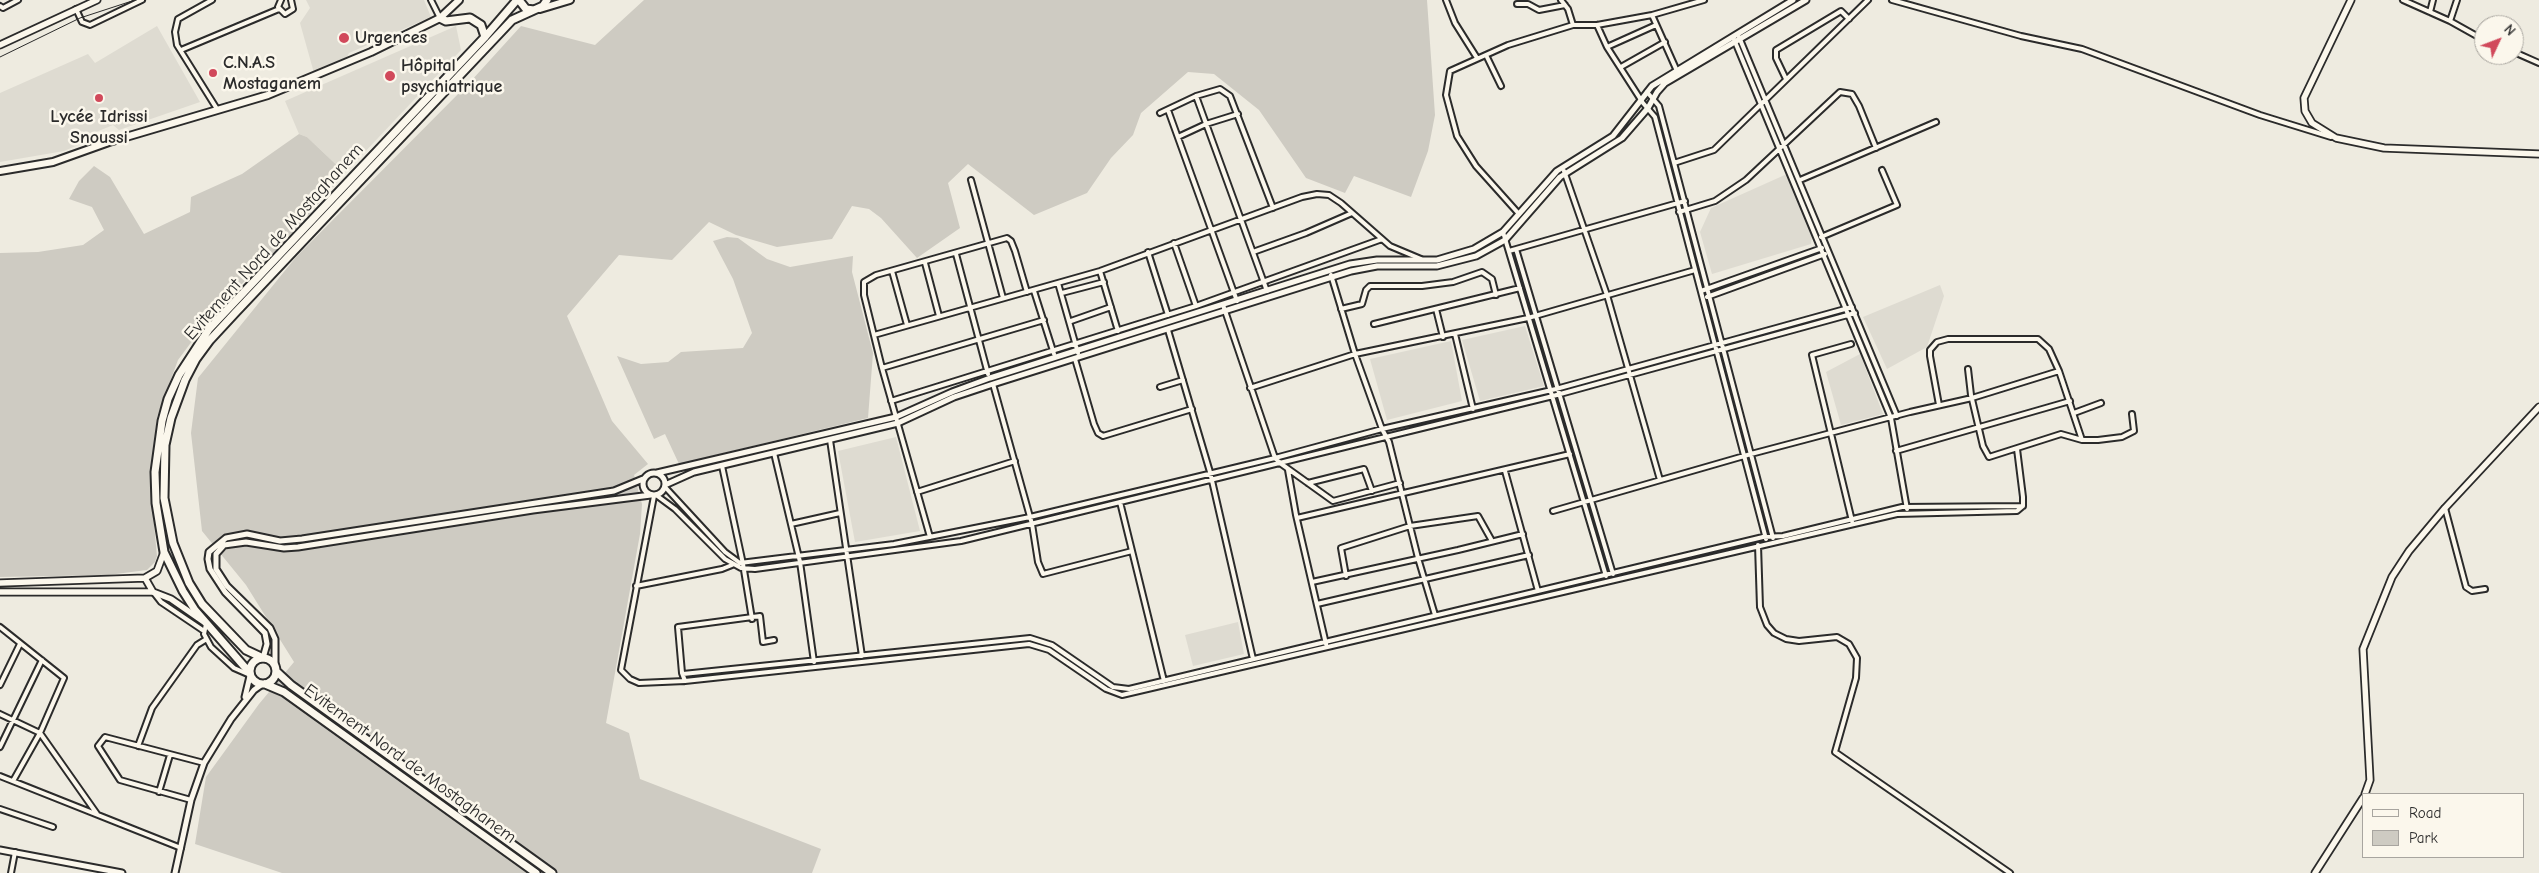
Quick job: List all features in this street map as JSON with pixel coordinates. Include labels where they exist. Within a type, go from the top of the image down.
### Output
[{"type":"highway","points":[[518,0],[526,9],[537,10],[547,0]]},
{"type":"highway","name":"Evitement Nord de Mostaghanem","points":[[250,674],[206,624],[183,592],[164,552],[156,503],[158,446],[168,399],[192,353],[209,329],[486,37],[518,0]]},
{"type":"highway","name":"Evitement Nord de Mostaghanem","points":[[262,658],[246,650],[202,604],[180,564],[173,543],[164,498],[164,444],[170,418],[185,380],[196,358],[210,340],[512,20],[537,10]]},
{"type":"highway","points":[[440,18],[446,21],[470,18],[481,25],[486,37]]},
{"type":"highway","points":[[262,658],[270,660],[276,668],[272,681],[263,684],[254,682],[250,674],[253,662],[262,658]]},
{"type":"highway","name":"Evitement Nord de Mostaghanem","points":[[276,668],[291,686],[552,873]]},
{"type":"highway","name":"Evitement Nord de Mostaghanem","points":[[263,684],[284,692],[536,873]]},
{"type":"main road","points":[[0,45],[97,0]]},
{"type":"main road","points":[[0,171],[54,162],[104,143],[268,95],[372,52],[440,18],[459,0]]},
{"type":"main road","points":[[537,10],[570,0]]},
{"type":"main road","points":[[2351,0],[2304,98],[2305,111],[2312,123],[2336,138],[2384,148],[2539,154]]},
{"type":"main road","points":[[2365,793],[2370,780],[2363,668],[2365,639],[2396,570],[2445,508],[2539,407]]},
{"type":"main road","points":[[0,583],[145,578],[157,572],[164,552]]},
{"type":"main road","points":[[145,578],[153,592]]},
{"type":"main road","points":[[0,592],[153,592],[171,599],[206,624]]},
{"type":"main road","points":[[2315,873],[2362,800]]},
{"type":"street","points":[[0,6],[4,8],[18,0]]},
{"type":"street","points":[[76,9],[82,22],[90,26],[142,0]]},
{"type":"street","points":[[212,0],[178,18],[175,32],[177,45],[217,109]]},
{"type":"street","points":[[279,9],[281,0]]},
{"type":"street","points":[[279,9],[285,14],[292,11],[293,4],[291,0]]},
{"type":"street","points":[[431,0],[440,18]]},
{"type":"street","points":[[1446,0],[1455,23],[1477,58]]},
{"type":"street","points":[[1561,0],[1574,25]]},
{"type":"street","points":[[1519,214],[1476,166],[1451,121],[1446,95],[1450,72],[1508,45],[1574,25],[1596,25],[1652,15],[1704,0]]},
{"type":"street","points":[[276,668],[275,640],[270,628],[228,586],[216,569],[216,554],[224,546],[246,542],[284,548],[298,547],[533,510],[654,495],[665,486],[684,476],[830,440],[897,420],[952,392],[1077,359],[1332,277],[1377,266],[1424,267],[1450,264],[1484,252],[1505,240],[1555,181],[1617,142],[1648,108],[1653,97],[1665,83],[1793,0]]},
{"type":"street","points":[[891,401],[988,372],[1054,355],[1078,352],[1330,270],[1378,260],[1448,258],[1474,249],[1503,232],[1552,175],[1613,136],[1647,92],[1677,71],[1806,0]]},
{"type":"street","points":[[1674,164],[1714,150],[1868,0]]},
{"type":"street","points":[[1892,0],[2021,36],[2082,49],[2260,115],[2336,138]]},
{"type":"street","points":[[2403,0],[2450,21],[2474,34]]},
{"type":"street","points":[[2430,12],[2433,0]]},
{"type":"street","points":[[2450,21],[2457,0]]},
{"type":"street","points":[[1517,4],[1528,4],[1539,10],[1565,5]]},
{"type":"street","points":[[181,50],[279,9]]},
{"type":"street","points":[[1786,79],[1776,58],[1776,50],[1841,11],[1849,19]]},
{"type":"street","points":[[1652,15],[1677,71]]},
{"type":"street","points":[[1596,25],[1607,47],[1641,100],[1656,119],[1767,543]]},
{"type":"street","points":[[1607,47],[1656,25]]},
{"type":"street","points":[[1736,38],[1800,180],[1897,416]]},
{"type":"street","points":[[1736,38],[1761,104],[1891,418],[1907,512]]},
{"type":"street","points":[[1621,67],[1665,42]]},
{"type":"street","points":[[1486,55],[1502,86]]},
{"type":"street","points":[[2524,56],[2539,63]]},
{"type":"street","points":[[1160,113],[1196,96],[1220,89],[1230,96],[1273,208]]},
{"type":"street","points":[[1647,92],[1659,106],[1688,210],[1722,348],[1774,543]]},
{"type":"street","points":[[1679,212],[1715,201],[1728,193],[1780,150],[1840,92],[1852,94],[1860,106],[1876,148]]},
{"type":"street","points":[[1196,96],[1266,291]]},
{"type":"street","points":[[1168,110],[1237,301]]},
{"type":"street","points":[[1178,137],[1206,124],[1238,114]]},
{"type":"street","points":[[1800,180],[1936,122]]},
{"type":"street","points":[[1562,167],[1607,295],[1660,480]]},
{"type":"street","points":[[1817,239],[1897,205],[1882,170]]},
{"type":"street","points":[[971,180],[1003,298]]},
{"type":"street","points":[[874,335],[1100,271],[1148,252],[1317,194],[1329,195],[1382,240],[1404,253],[1430,260]]},
{"type":"street","points":[[1509,251],[1685,201]]},
{"type":"street","points":[[1253,252],[1306,233],[1352,213]]},
{"type":"street","points":[[1503,232],[1528,318],[1551,390],[1555,393],[1587,501],[1606,580]]},
{"type":"street","points":[[930,537],[882,368],[863,284],[868,278],[1007,238],[1011,241],[1027,292]]},
{"type":"street","points":[[992,381],[1076,345],[1264,283],[1382,240]]},
{"type":"street","points":[[1174,243],[1196,306]]},
{"type":"street","points":[[1700,291],[1826,246]]},
{"type":"street","points":[[1516,249],[1536,316],[1570,454],[1614,579]]},
{"type":"street","points":[[1148,252],[1168,315]]},
{"type":"street","points":[[1702,299],[1829,253]]},
{"type":"street","points":[[956,254],[978,339],[992,381],[1032,524],[1038,562],[1043,574],[1132,551]]},
{"type":"street","points":[[925,263],[939,316]]},
{"type":"street","points":[[1330,270],[1355,354],[1386,437],[1435,615]]},
{"type":"street","points":[[1250,388],[1355,354],[1528,318],[1695,270]]},
{"type":"street","points":[[892,271],[907,325]]},
{"type":"street","points":[[1100,271],[1118,331]]},
{"type":"street","points":[[1341,308],[1362,304],[1366,290],[1370,286],[1422,286],[1453,282],[1482,272],[1492,279],[1496,295]]},
{"type":"street","points":[[1062,293],[1104,282]]},
{"type":"street","points":[[1058,283],[1071,321],[1078,352],[1077,359],[1098,433],[1102,436],[1192,409]]},
{"type":"street","points":[[1374,324],[1520,288]]},
{"type":"street","points":[[1034,291],[1054,355]]},
{"type":"street","points":[[1223,305],[1275,458],[1288,470],[1333,501],[1400,483]]},
{"type":"street","points":[[1071,321],[1110,307]]},
{"type":"street","points":[[1555,393],[1629,368],[1852,307]]},
{"type":"street","points":[[1436,309],[1442,337]]},
{"type":"street","points":[[643,479],[643,489],[675,509],[734,563],[743,566],[800,562],[846,556],[960,540],[1032,524],[1386,437],[1631,374],[1855,313]]},
{"type":"street","points":[[882,368],[1044,320]]},
{"type":"street","points":[[1168,330],[1210,472],[1210,480],[1253,659]]},
{"type":"street","points":[[1455,334],[1473,409]]},
{"type":"street","points":[[1939,405],[1930,350],[1941,340],[2038,340],[2049,349],[2059,371],[2082,440]]},
{"type":"street","points":[[1851,344],[1812,355],[1853,525]]},
{"type":"street","points":[[1968,368],[1972,398],[1986,453],[1989,456],[2061,434],[2082,440],[2098,440],[2132,434],[2135,429],[2132,414]]},
{"type":"street","points":[[1553,511],[1750,454],[1972,398],[2059,371]]},
{"type":"street","points":[[1160,387],[1183,380]]},
{"type":"street","points":[[743,566],[930,537],[1030,517],[1210,472],[1275,458],[1382,429],[1551,390]]},
{"type":"street","points":[[1896,451],[2070,401]]},
{"type":"street","points":[[2074,413],[2101,403]]},
{"type":"street","points":[[262,658],[267,644],[265,632],[225,592],[210,569],[209,552],[226,538],[247,534],[280,541],[302,540],[614,491],[643,479],[648,474],[897,420]]},
{"type":"street","points":[[830,440],[862,656]]},
{"type":"street","points":[[654,495],[621,670],[630,679],[639,683],[685,681],[815,668],[1029,644],[1049,650],[1106,689],[1122,695],[1327,648],[1606,580],[1907,512],[2017,511],[2022,506],[2022,482],[2017,449]]},
{"type":"street","points":[[774,453],[800,562],[815,668]]},
{"type":"street","points":[[1297,518],[1403,495],[1570,454]]},
{"type":"street","points":[[917,492],[1014,461]]},
{"type":"street","points":[[722,466],[752,618]]},
{"type":"street","points":[[1308,483],[1362,468],[1367,472],[1372,491]]},
{"type":"street","points":[[1288,470],[1327,648]]},
{"type":"street","points":[[1505,471],[1529,555],[1536,591],[1535,598]]},
{"type":"street","points":[[657,473],[663,478],[665,486],[734,563]]},
{"type":"street","points":[[1120,502],[1164,681]]},
{"type":"street","points":[[682,674],[814,662],[1030,638],[1052,645],[1118,689],[1129,690],[1765,536],[1772,537],[1907,507],[2022,506]]},
{"type":"street","points":[[2445,508],[2466,587],[2472,592],[2485,589]]},
{"type":"street","points":[[791,524],[840,513]]},
{"type":"street","points":[[1346,576],[1341,548],[1410,526],[1478,516],[1492,541]]},
{"type":"street","points":[[1312,582],[1346,576],[1523,534]]},
{"type":"street","points":[[1758,545],[1760,607],[1767,626],[1786,640],[1799,641],[1837,637],[1849,644],[1857,658],[1856,678],[1835,752],[2010,873]]},
{"type":"street","points":[[1317,604],[1529,555]]},
{"type":"street","points":[[636,586],[722,569],[734,563]]},
{"type":"street","points":[[153,592],[161,602],[181,614],[204,632]]},
{"type":"street","points":[[685,681],[682,674],[678,627],[760,616],[763,642],[774,640]]},
{"type":"street","points":[[206,624],[204,632],[206,640],[234,668],[250,674],[244,701]]},
{"type":"street","points":[[1,630],[64,678],[40,733],[13,781]]},
{"type":"street","points":[[138,746],[152,708],[197,645],[206,640]]},
{"type":"street","points":[[0,685],[20,644]]},
{"type":"street","points":[[0,747],[42,660]]},
{"type":"street","points":[[175,873],[191,800],[204,763],[244,701],[263,684]]},
{"type":"street","points":[[0,714],[40,733],[97,814]]},
{"type":"street","points":[[191,800],[120,780],[98,748],[105,737],[204,763]]},
{"type":"street","points":[[159,792],[170,755]]},
{"type":"street","points":[[0,776],[180,848]]},
{"type":"street","points":[[0,810],[53,827]]},
{"type":"street","points":[[0,850],[121,873]]},
{"type":"street","points":[[11,873],[15,852]]},
{"type":"shaded area","name":"Urgences","points":[[306,0],[424,0],[431,17],[349,53],[346,59],[314,73],[300,23],[310,8]]},
{"type":"shaded area","name":"Lycée Idrissi Snoussi","points":[[157,26],[200,102],[119,130],[113,125],[84,137],[83,143],[64,151],[0,162],[0,93],[88,54],[95,63]]},
{"type":"shaded area","name":"Hôpital psychiatrique","points":[[456,26],[461,50],[345,173],[307,137],[299,134],[285,101]]},
{"type":"shaded area","points":[[1787,174],[1812,235],[1811,244],[1712,274],[1700,232],[1711,208]]},
{"type":"shaded area","points":[[1940,285],[1944,296],[1927,347],[1887,369],[1863,317]]},
{"type":"shaded area","points":[[1525,326],[1544,386],[1480,401],[1462,340]]},
{"type":"shaded area","points":[[1451,341],[1462,401],[1387,420],[1370,359]]},
{"type":"shaded area","points":[[1860,354],[1883,414],[1841,425],[1826,372]]},
{"type":"shaded area","points":[[896,437],[920,531],[855,542],[838,451]]},
{"type":"shaded area","points":[[1238,622],[1244,654],[1193,666],[1185,635]]},
{"type":"green space","points":[[644,0],[1427,0],[1435,115],[1428,151],[1411,197],[1354,176],[1345,193],[1306,178],[1259,110],[1214,74],[1188,72],[1141,113],[1133,135],[1111,158],[1087,193],[1034,215],[968,164],[948,183],[960,228],[917,258],[881,218],[869,209],[852,206],[832,239],[777,247],[736,235],[709,222],[672,260],[619,255],[567,316],[612,421],[648,464],[634,475],[642,504],[640,534],[606,723],[629,733],[640,779],[821,849],[812,873],[282,873],[195,844],[206,777],[259,704],[294,662],[246,585],[202,531],[191,433],[198,378],[296,257],[471,81],[521,26],[595,45]]},
{"type":"green space","points":[[299,134],[307,137],[345,173],[287,240],[216,309],[178,360],[157,417],[150,481],[157,556],[155,562],[147,570],[108,575],[0,577],[0,253],[38,252],[83,245],[104,230],[92,207],[69,199],[79,181],[94,166],[110,177],[144,234],[190,212],[191,197],[242,174]]},
{"type":"green space","points":[[727,237],[738,238],[767,259],[790,267],[853,256],[852,272],[873,353],[868,418],[679,464],[665,434],[654,439],[617,356],[641,364],[668,362],[681,352],[743,348],[752,333],[733,279],[713,241]]},
{"type":"tram line","points":[[0,57],[80,18],[135,0]]},
{"type":"place","name":"Urgences","points":[[344,38]]},
{"type":"place","name":"C.N.A.S Mostaganem","points":[[213,73]]},
{"type":"place","name":"Hôpital psychiatrique","points":[[390,76]]},
{"type":"place","name":"Lycée Idrissi Snoussi","points":[[99,98]]}]
